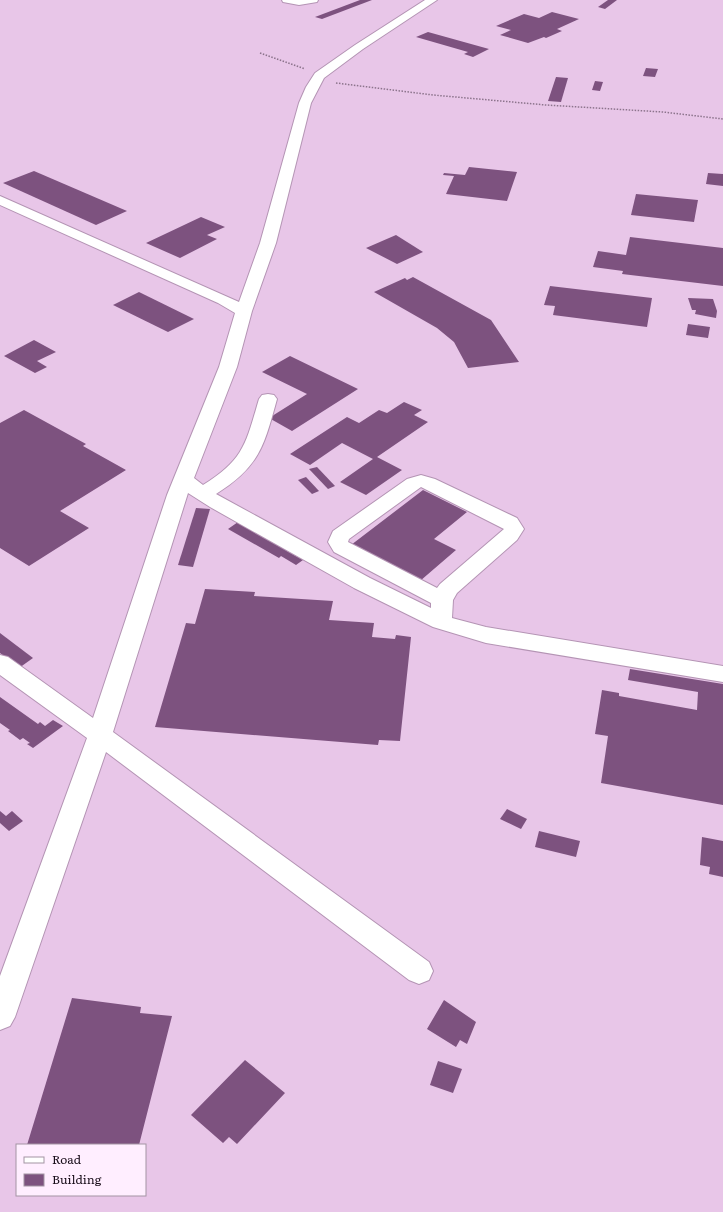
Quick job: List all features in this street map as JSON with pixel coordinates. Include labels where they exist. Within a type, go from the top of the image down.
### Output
[{"type":"street","points":[[287,0],[299,2],[313,0]]},
{"type":"street","points":[[0,1017],[100,735],[183,479],[228,367],[244,311],[254,287],[268,243],[305,104],[312,87],[320,76],[358,47],[432,0]]},
{"type":"street","points":[[0,200],[224,300],[244,311]]},
{"type":"street","points":[[202,494],[225,479],[239,467],[250,452],[268,399]]},
{"type":"street","points":[[183,479],[202,494],[362,583],[441,622],[486,635],[723,674]]},
{"type":"street","points":[[441,622],[442,600],[448,589],[510,535],[514,529],[510,523],[421,481],[414,483],[340,536],[338,542],[341,547],[442,600]]},
{"type":"street","points":[[0,663],[100,735],[419,971]]},
{"type":"path","points":[[260,53],[317,73],[320,76],[336,83],[433,95],[546,105],[663,112],[723,119]]},
{"type":"building","points":[[360,0],[372,0],[322,19],[315,17]]},
{"type":"building","points":[[608,0],[617,0],[605,9],[598,7]]},
{"type":"building","points":[[552,12],[579,19],[557,29],[562,31],[546,38],[544,37],[528,43],[500,35],[511,30],[496,26],[524,14],[539,18]]},
{"type":"building","points":[[428,32],[489,49],[473,57],[464,54],[468,52],[416,37]]},
{"type":"building","points":[[646,68],[658,69],[655,77],[643,76]]},
{"type":"building","points":[[556,77],[568,78],[561,102],[548,101]]},
{"type":"building","points":[[595,81],[603,82],[600,91],[592,90]]},
{"type":"building","points":[[469,167],[517,172],[507,201],[446,194],[454,176],[443,175],[444,173],[465,175]]},
{"type":"building","points":[[34,171],[127,211],[96,225],[3,183]]},
{"type":"building","points":[[708,173],[723,174],[723,186],[706,184]]},
{"type":"building","points":[[636,194],[698,200],[694,222],[631,215]]},
{"type":"building","points":[[201,217],[225,227],[207,235],[217,239],[180,258],[146,243]]},
{"type":"building","points":[[396,235],[423,252],[397,264],[366,248]]},
{"type":"building","points":[[630,237],[723,248],[723,286],[622,274],[623,271],[593,267],[598,251],[626,255]]},
{"type":"building","points":[[413,277],[491,320],[519,362],[468,368],[454,342],[437,328],[374,292],[405,278],[407,280]]},
{"type":"building","points":[[550,286],[652,298],[647,327],[553,315],[555,306],[544,305]]},
{"type":"building","points":[[139,292],[194,319],[168,332],[113,305]]},
{"type":"building","points":[[688,298],[713,299],[717,311],[716,318],[695,314],[696,310],[692,310]]},
{"type":"building","points":[[688,324],[710,327],[708,338],[686,335]]},
{"type":"building","points":[[34,340],[56,352],[37,361],[47,367],[35,373],[4,356]]},
{"type":"building","points":[[290,356],[358,389],[292,431],[269,418],[307,394],[262,372]]},
{"type":"building","points":[[404,402],[422,410],[414,415],[428,422],[377,457],[402,470],[366,495],[340,482],[373,459],[342,443],[310,465],[290,454],[347,417],[359,423],[379,410],[387,413]]},
{"type":"building","points":[[24,410],[86,444],[83,446],[126,470],[60,511],[89,528],[29,566],[0,548],[0,423]]},
{"type":"building","points":[[317,467],[335,486],[328,489],[309,469]]},
{"type":"building","points":[[306,477],[319,491],[312,494],[298,480]]},
{"type":"building","points":[[423,490],[467,512],[434,539],[456,550],[420,581],[351,545]]},
{"type":"building","points":[[196,508],[210,509],[193,567],[178,565]]},
{"type":"building","points":[[238,522],[289,550],[287,551],[303,560],[296,565],[281,556],[279,558],[228,529]]},
{"type":"building","points":[[205,589],[255,592],[254,596],[333,601],[329,620],[374,623],[372,637],[395,639],[396,635],[411,637],[400,741],[379,740],[378,745],[155,727],[186,623],[195,624]]},
{"type":"building","points":[[0,633],[33,658],[19,668],[0,653]]},
{"type":"building","points":[[630,669],[723,684],[723,805],[601,783],[608,736],[595,734],[602,690],[619,693],[619,696],[697,710],[698,692],[628,680]]},
{"type":"building","points":[[0,697],[38,724],[40,722],[45,726],[53,720],[63,726],[33,748],[27,744],[30,743],[23,738],[20,740],[0,723]]},
{"type":"building","points":[[507,809],[527,819],[521,829],[500,819]]},
{"type":"building","points":[[0,811],[6,816],[12,811],[23,821],[9,831],[0,823]]},
{"type":"building","points":[[539,831],[580,841],[576,857],[535,847]]},
{"type":"building","points":[[702,837],[723,841],[723,877],[709,874],[710,867],[700,865]]},
{"type":"building","points":[[72,998],[141,1007],[140,1013],[172,1016],[139,1144],[27,1144]]},
{"type":"building","points":[[444,1000],[476,1022],[467,1044],[460,1040],[456,1047],[427,1029]]},
{"type":"building","points":[[245,1060],[285,1093],[237,1144],[229,1137],[223,1143],[191,1115]]},
{"type":"building","points":[[438,1061],[462,1069],[453,1093],[430,1085]]}]
